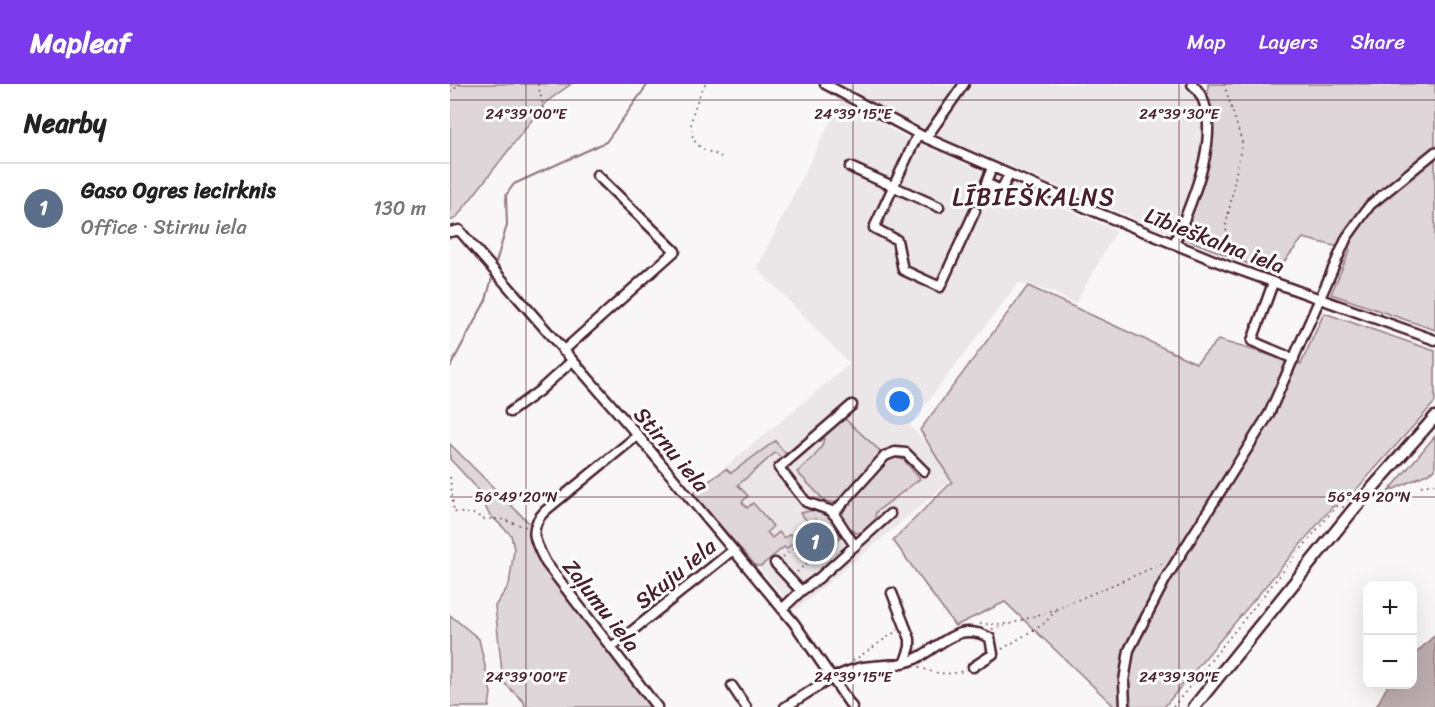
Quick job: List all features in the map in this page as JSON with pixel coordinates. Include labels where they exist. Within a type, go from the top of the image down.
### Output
[{"type":"main road","points":[[1194,707],[1353,510],[1435,417]]},
{"type":"street","name":"Lībieškalna iela","points":[[825,84],[922,136],[992,168],[1228,266],[1435,340]]},
{"type":"street","points":[[964,84],[922,136],[874,228],[897,240],[903,270],[940,288],[975,212]]},
{"type":"street","points":[[1174,244],[1195,195],[1209,127],[1204,101],[1192,84]]},
{"type":"street","points":[[1125,707],[1124,681],[1129,650],[1166,578],[1269,414],[1347,237],[1370,206],[1435,152]]},
{"type":"street","points":[[850,167],[939,207]]},
{"type":"street","points":[[992,168],[986,183],[1001,190],[1009,175]]},
{"type":"street","points":[[563,351],[675,251],[597,175]]},
{"type":"street","name":"Stirnu iela","points":[[450,231],[459,230],[638,435],[782,609],[852,707]]},
{"type":"street","points":[[1273,283],[1252,340],[1294,359]]},
{"type":"street","points":[[510,412],[539,391],[572,361]]},
{"type":"street","points":[[852,405],[779,468],[806,502],[832,511],[855,546]]},
{"type":"street","points":[[533,529],[537,519],[638,435]]},
{"type":"street","points":[[833,514],[885,456],[895,452],[906,453],[924,471]]},
{"type":"street","points":[[782,609],[890,514]]},
{"type":"street","name":"Zaļumu iela","points":[[533,529],[539,550],[546,562],[657,707]]},
{"type":"street","name":"Skuju iela","points":[[612,647],[733,550]]},
{"type":"street","points":[[775,563],[801,591]]},
{"type":"street","points":[[892,593],[910,639],[910,647],[904,662]]},
{"type":"street","points":[[785,707],[847,672],[914,660],[950,636],[977,628],[990,638],[993,654],[973,667]]},
{"type":"street","points":[[732,686],[746,707]]},
{"type":"path","points":[[450,92],[461,84]]},
{"type":"path","points":[[538,84],[544,111]]},
{"type":"path","points":[[705,84],[694,106],[692,132],[698,146],[721,157]]},
{"type":"path","points":[[1224,84],[1242,142],[1227,226],[1228,266]]},
{"type":"path","points":[[450,477],[454,512],[475,514],[483,519],[500,519],[533,529]]},
{"type":"path","points":[[1421,486],[1435,484]]},
{"type":"path","points":[[1173,707],[1332,511],[1342,506],[1353,510]]},
{"type":"path","points":[[775,563],[796,546]]},
{"type":"path","points":[[789,578],[809,561]]},
{"type":"path","points":[[977,628],[1010,624],[1056,609],[1160,564],[1177,562]]},
{"type":"path","points":[[993,654],[1045,623],[1056,609]]},
{"type":"path","points":[[977,628],[995,623],[1010,624]]},
{"type":"path","points":[[847,672],[853,660],[889,635],[905,627]]},
{"type":"path","points":[[904,662],[929,671],[947,674],[973,667]]},
{"type":"shaded area","points":[[450,84],[571,84],[545,103],[456,218],[450,221]]},
{"type":"shaded area","points":[[833,84],[1202,84],[1222,137],[1191,242],[939,137]]},
{"type":"shaded area","points":[[1208,84],[1435,84],[1435,330],[1331,294],[1350,250],[1303,238],[1274,274],[1183,238],[1207,171]]},
{"type":"shaded area","points":[[841,100],[901,135],[1116,231],[1075,304],[1053,292],[1018,283],[910,425],[955,477],[796,610],[694,493],[850,364],[757,268]]},
{"type":"shaded area","points":[[1028,286],[1196,363],[1218,340],[1301,364],[1324,313],[1435,351],[1435,402],[1346,501],[1332,507],[1164,707],[1115,707],[1005,602],[955,626],[893,540],[952,482],[920,430]]},
{"type":"shaded area","points":[[845,419],[879,450],[881,457],[837,503],[825,501],[797,472],[814,457],[822,446],[825,434]]},
{"type":"shaded area","points":[[1435,436],[1435,470],[1388,492]]},
{"type":"shaded area","points":[[775,441],[786,454],[782,458],[775,453],[738,485],[748,496],[742,502],[747,508],[753,503],[773,526],[767,532],[772,538],[779,532],[784,538],[790,534],[794,538],[793,543],[786,549],[784,547],[761,566],[756,566],[694,496],[695,491],[726,469],[731,473]]},
{"type":"shaded area","points":[[450,444],[530,524],[539,560],[653,707],[525,707],[524,702],[503,682],[495,606],[509,585],[514,549],[511,535],[489,514],[475,486],[450,459]]},
{"type":"shaded area","points":[[894,457],[904,460],[920,479],[876,512],[877,522],[864,532],[856,533],[847,527],[843,519],[843,512],[849,499],[874,475],[886,459]]},
{"type":"shaded area","points":[[815,510],[824,514],[835,524],[840,537],[836,543],[815,519],[810,524],[800,513]]},
{"type":"shaded area","points":[[450,615],[479,639],[491,693],[489,707],[450,707]]},
{"type":"shaded area","points":[[1435,635],[1435,707],[1376,707],[1386,689],[1417,689],[1417,652]]},
{"type":"waterway","points":[[495,266],[507,225],[506,195],[514,184],[606,142],[648,84]]},
{"type":"waterway","points":[[450,367],[486,300],[493,274]]},
{"type":"place","name":"Gaso Ogres iecirknis","points":[[815,542]]},
{"type":"district","name":"LĪBIEŠKALNS","points":[[1034,197]]}]
